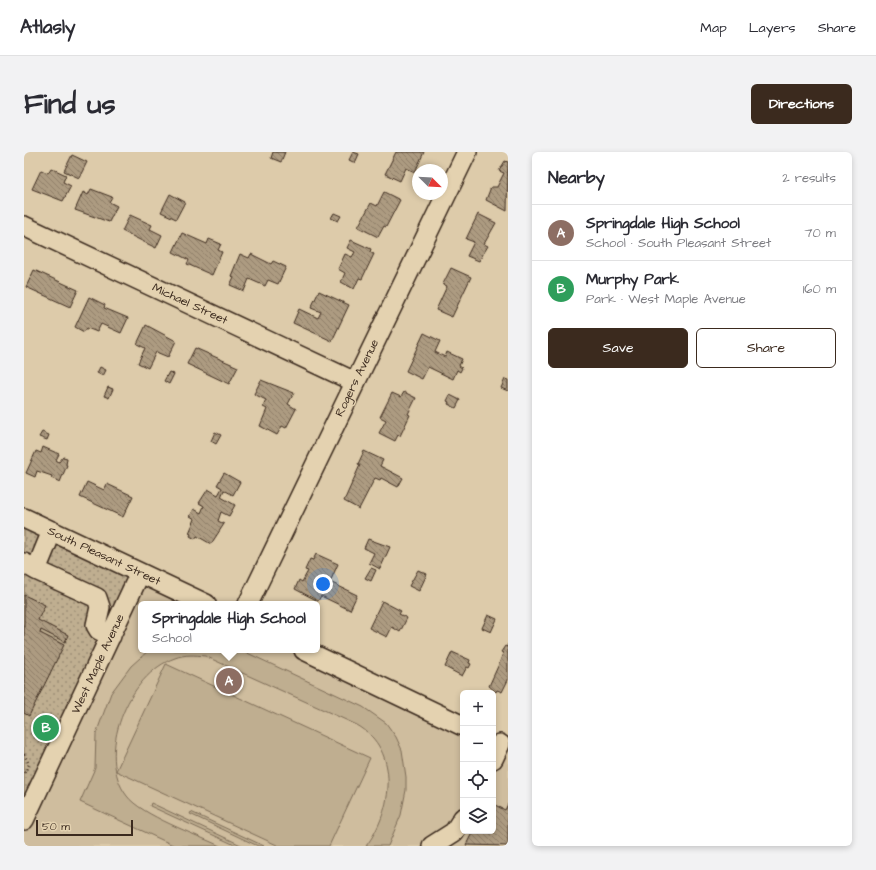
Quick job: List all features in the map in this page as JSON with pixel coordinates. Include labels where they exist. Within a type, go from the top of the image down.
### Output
[{"type":"street","name":"Rogers Avenue","points":[[249,601],[467,152]]},
{"type":"street","name":"Michael Street","points":[[24,226],[355,382]]},
{"type":"street","name":"South Pleasant Street","points":[[24,518],[200,601]]},
{"type":"street","points":[[52,531],[30,566],[97,598],[100,607],[96,625],[99,630],[111,636]]},
{"type":"street","name":"West Maple Avenue","points":[[24,820],[140,573]]},
{"type":"street","points":[[310,653],[460,725]]},
{"type":"street","points":[[432,846],[454,832],[460,823]]},
{"type":"path","points":[[24,754],[28,764],[24,774]]},
{"type":"shaded area","points":[[24,518],[140,573],[24,820]]},
{"type":"shaded area","points":[[140,573],[200,601],[138,601],[138,653],[310,653],[460,725],[460,834],[496,834],[496,741],[508,747],[508,846],[24,846],[24,820]]},
{"type":"shaded area","points":[[146,653],[247,653],[363,707],[386,723],[396,737],[402,750],[406,777],[406,790],[401,815],[388,846],[366,846],[375,832],[382,816],[387,799],[388,782],[386,765],[381,750],[371,736],[357,725],[205,656],[186,655],[175,658],[158,667],[143,681],[131,698],[121,718],[116,739],[114,759],[118,779],[127,796],[134,803],[157,817],[220,846],[175,846],[80,802],[95,768],[96,734],[111,693],[131,666]]},
{"type":"shaded area","points":[[166,664],[370,758],[329,846],[279,846],[116,771]]},
{"type":"shaded area","points":[[151,803],[243,846],[237,846],[150,806]]},
{"type":"shaded area","points":[[191,812],[264,846],[258,846],[190,814]]},
{"type":"building","points":[[273,152],[285,152],[281,162],[271,158]]},
{"type":"building","points":[[353,152],[359,154],[355,163],[349,160]]},
{"type":"building","points":[[396,152],[424,152],[419,164],[412,164],[412,171],[406,168],[400,181],[385,174]]},
{"type":"building","points":[[72,155],[87,162],[79,178],[64,171]]},
{"type":"building","points":[[505,161],[508,162],[507,211],[486,200],[491,187],[497,187],[504,173],[499,171]]},
{"type":"building","points":[[51,168],[66,175],[63,182],[71,186],[63,201],[32,189],[41,170],[48,173]]},
{"type":"building","points":[[91,189],[112,197],[109,202],[117,206],[109,222],[75,210],[83,192],[88,195]]},
{"type":"building","points":[[384,192],[400,200],[386,227],[384,226],[378,237],[358,227],[371,203],[377,206]]},
{"type":"building","points":[[170,194],[185,202],[176,219],[161,212]]},
{"type":"building","points":[[334,213],[341,216],[338,221],[331,218]]},
{"type":"building","points":[[478,214],[496,223],[484,244],[488,246],[479,261],[467,256],[474,242],[466,239]]},
{"type":"building","points":[[130,215],[152,225],[150,229],[162,235],[156,248],[122,231]]},
{"type":"building","points":[[182,233],[207,244],[209,239],[221,244],[218,250],[222,252],[212,275],[187,264],[189,260],[173,252]]},
{"type":"building","points":[[351,240],[371,249],[370,252],[374,254],[362,279],[359,278],[354,289],[341,282],[345,273],[338,269],[345,254],[352,257],[355,252],[347,248]]},
{"type":"building","points":[[240,254],[249,258],[251,254],[271,264],[273,261],[286,267],[278,284],[268,280],[265,286],[249,279],[244,291],[230,285],[234,277],[231,276]]},
{"type":"building","points":[[451,268],[471,277],[452,317],[436,310],[447,286],[443,284]]},
{"type":"building","points":[[34,270],[78,290],[70,307],[26,287]]},
{"type":"building","points":[[319,291],[349,305],[332,341],[293,323],[299,309],[318,318],[321,312],[311,308]]},
{"type":"building","points":[[89,297],[105,305],[104,308],[128,318],[121,333],[101,324],[97,332],[87,328],[84,332],[75,327]]},
{"type":"building","points":[[146,325],[176,341],[168,357],[156,352],[148,368],[138,363],[145,348],[137,344]]},
{"type":"building","points":[[424,333],[440,341],[435,352],[445,357],[447,352],[462,359],[459,366],[462,368],[460,372],[457,370],[453,379],[428,367],[422,379],[406,371]]},
{"type":"building","points":[[195,348],[238,367],[229,384],[187,364]]},
{"type":"building","points":[[100,367],[106,370],[103,376],[97,373]]},
{"type":"building","points":[[169,372],[174,374],[169,384],[164,381]]},
{"type":"building","points":[[505,379],[508,380],[508,391],[501,388]]},
{"type":"building","points":[[261,380],[294,393],[288,404],[296,409],[286,428],[282,426],[277,435],[260,426],[267,409],[263,407],[266,400],[254,394]]},
{"type":"building","points":[[108,387],[113,389],[109,398],[104,396]]},
{"type":"building","points":[[404,392],[416,398],[400,436],[398,435],[395,441],[379,433],[386,420],[380,417],[392,393],[401,397]]},
{"type":"building","points":[[450,395],[460,400],[456,408],[448,404],[449,402],[447,401]]},
{"type":"building","points":[[42,432],[49,435],[47,440],[39,437]]},
{"type":"building","points":[[215,432],[221,435],[216,444],[211,441]]},
{"type":"building","points":[[43,447],[59,454],[56,460],[59,462],[63,457],[67,458],[67,465],[60,482],[51,478],[52,476],[37,471],[35,477],[26,473],[36,451],[41,453]]},
{"type":"building","points":[[364,451],[383,460],[380,466],[403,478],[398,487],[381,478],[380,480],[375,478],[359,509],[344,501],[360,465],[358,464]]},
{"type":"building","points":[[224,473],[240,482],[233,495],[224,490],[221,497],[235,505],[229,516],[221,512],[218,521],[224,524],[211,544],[197,536],[195,539],[190,536],[191,534],[189,533],[195,519],[190,516],[194,509],[201,513],[204,506],[199,503],[208,489],[218,495],[222,488],[217,485]]},
{"type":"building","points":[[87,482],[104,490],[107,484],[133,496],[123,517],[80,497]]},
{"type":"building","points":[[368,539],[390,547],[380,569],[369,563],[374,553],[364,548]]},
{"type":"building","points":[[316,554],[338,564],[330,582],[357,595],[350,610],[321,596],[318,601],[295,589],[299,580],[302,582],[308,571],[305,570],[310,559],[313,560]]},
{"type":"building","points":[[371,568],[376,570],[371,581],[365,578]]},
{"type":"building","points":[[418,570],[427,574],[419,591],[409,586]]},
{"type":"building","points":[[24,595],[45,605],[38,620],[68,635],[65,642],[41,630],[40,633],[64,645],[29,716],[24,713]]},
{"type":"building","points":[[382,601],[401,611],[399,614],[407,618],[400,632],[392,627],[387,637],[369,628]]},
{"type":"building","points":[[488,615],[497,619],[491,632],[482,628]]},
{"type":"building","points":[[508,644],[508,680],[502,692],[497,690],[496,692],[496,690],[489,686],[503,653],[501,652],[505,646],[507,647]]},
{"type":"building","points":[[452,652],[470,660],[469,663],[471,664],[469,668],[467,667],[462,676],[445,667]]},
{"type":"building","points":[[508,804],[508,846],[466,845],[472,834],[496,834],[496,806],[505,810]]},
{"type":"place","name":"Springdale High School","points":[[229,681]]},
{"type":"place","name":"Murphy Park","points":[[46,728]]}]
